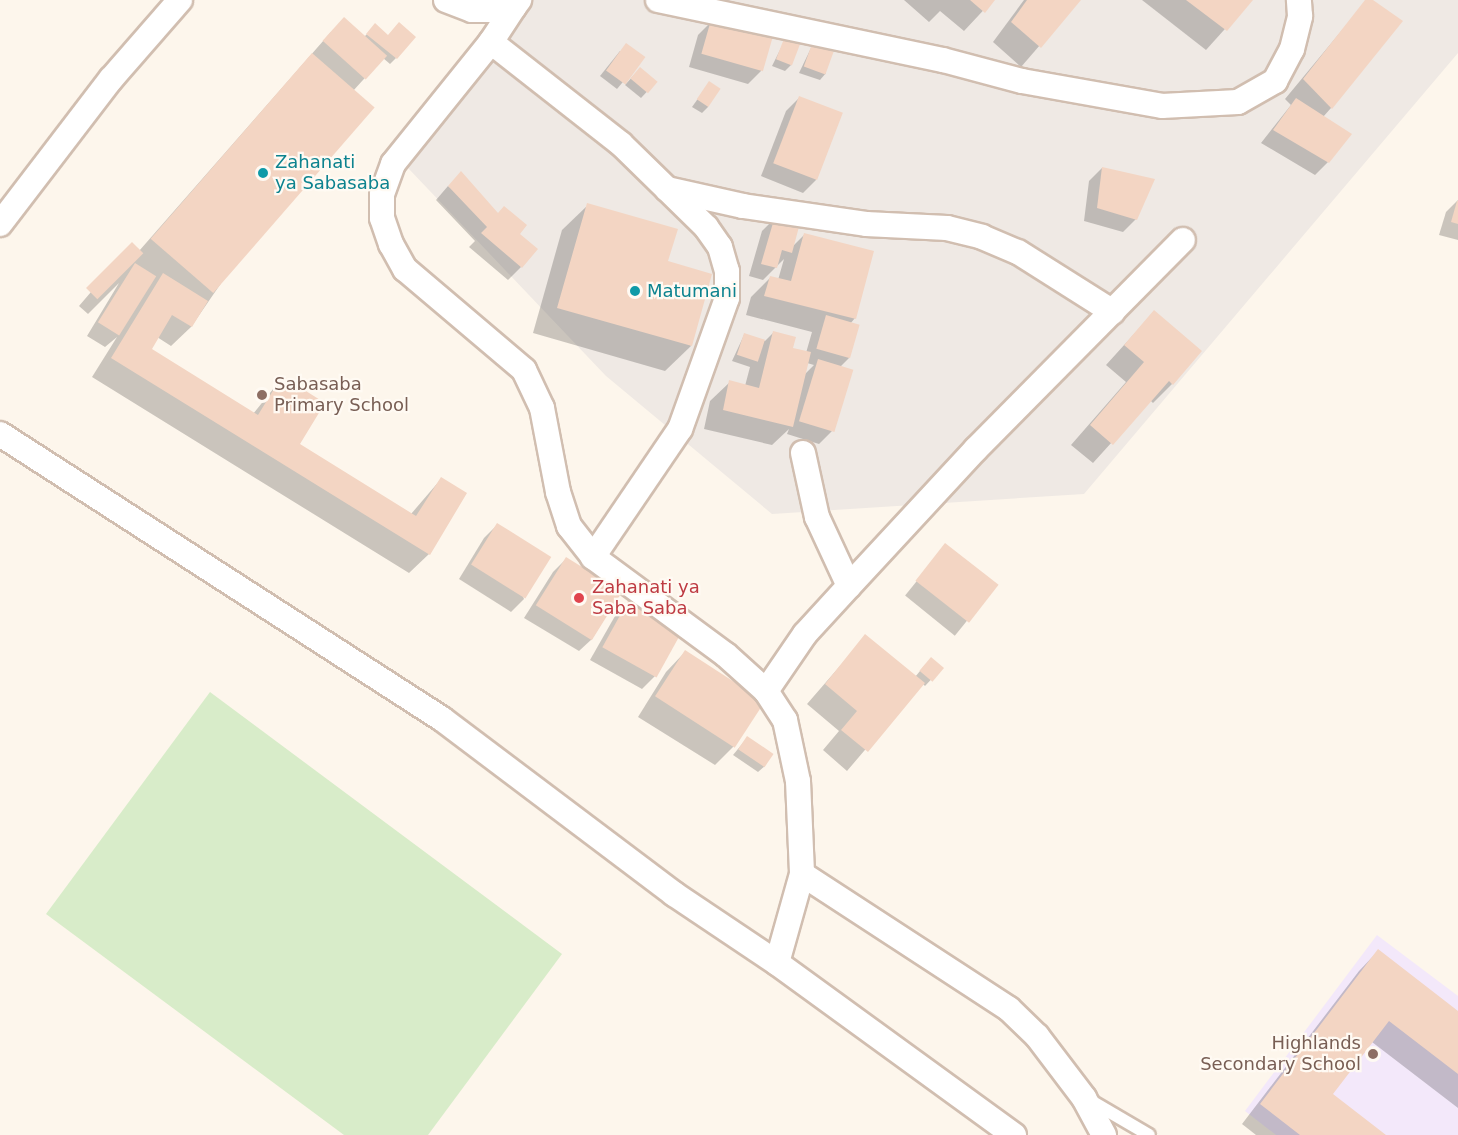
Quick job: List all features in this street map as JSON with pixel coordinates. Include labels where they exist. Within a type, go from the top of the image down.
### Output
[{"type":"street","points":[[0,224],[111,79],[180,0]]},
{"type":"street","points":[[446,0],[472,10],[517,3]]},
{"type":"street","points":[[658,0],[943,60],[1022,81],[1162,106],[1238,102],[1275,81],[1292,49],[1300,16],[1299,0]]},
{"type":"street","points":[[517,3],[491,42],[393,164],[382,194],[382,218],[391,244],[405,269],[524,370],[540,400],[558,492],[569,526],[593,557],[726,655],[766,691],[785,720],[798,781],[802,874],[777,963]]},
{"type":"street","points":[[491,42],[594,119],[706,227],[720,247],[727,271],[727,298],[680,429],[593,557]]},
{"type":"street","points":[[665,189],[743,206],[866,224],[947,228],[982,237],[1018,252],[1113,312]]},
{"type":"street","points":[[766,691],[805,634],[849,586],[976,449],[1184,240]]},
{"type":"street","points":[[0,434],[442,719],[674,894],[777,963],[1014,1135]]},
{"type":"street","points":[[803,453],[817,517],[849,586]]},
{"type":"street","points":[[802,874],[1009,1009],[1037,1036],[1084,1098],[1104,1135]]},
{"type":"lane","points":[[1084,1098],[1149,1135]]},
{"type":"shaded area","points":[[469,0],[1458,0],[1458,53],[1084,494],[772,514],[606,376],[408,168],[507,38]]},
{"type":"shaded area","name":"Highlands Secondary School","points":[[1377,935],[1458,996],[1458,1135],[1276,1135],[1245,1111]]},
{"type":"green space","points":[[210,692],[562,954],[428,1135],[344,1135],[46,914]]},
{"type":"building","points":[[970,0],[995,0],[985,13]]},
{"type":"building","points":[[1027,0],[1081,0],[1041,48],[1011,22]]},
{"type":"building","points":[[1186,0],[1253,0],[1227,31]]},
{"type":"building","points":[[1365,0],[1373,0],[1403,21],[1332,109],[1303,79]]},
{"type":"building","points":[[344,17],[387,56],[366,80],[323,41]]},
{"type":"building","points":[[711,20],[773,38],[763,71],[701,54]]},
{"type":"building","points":[[399,22],[416,37],[397,59],[366,34],[375,23],[388,35]]},
{"type":"building","points":[[785,36],[801,42],[792,65],[776,59]]},
{"type":"building","points":[[626,43],[645,57],[625,85],[606,71]]},
{"type":"building","points":[[812,44],[834,52],[825,74],[804,67]]},
{"type":"building","name":"Zahanati ya Sabasaba","points":[[312,53],[375,107],[213,293],[151,239]]},
{"type":"building","points":[[640,67],[658,82],[648,93],[630,78]]},
{"type":"building","points":[[709,81],[721,89],[708,107],[697,99]]},
{"type":"building","points":[[799,96],[843,113],[817,180],[773,163]]},
{"type":"building","points":[[1296,98],[1352,134],[1329,163],[1273,130]]},
{"type":"building","points":[[1102,167],[1155,179],[1137,220],[1097,208]]},
{"type":"building","points":[[461,171],[498,213],[504,206],[527,225],[520,234],[538,249],[522,268],[481,233],[487,227],[448,186]]},
{"type":"building","points":[[1458,201],[1458,224],[1451,222]]},
{"type":"building","name":"Matumani","points":[[587,203],[678,229],[668,261],[712,274],[692,346],[557,308]]},
{"type":"building","points":[[775,216],[800,223],[792,253],[782,250],[777,268],[761,264]]},
{"type":"building","points":[[804,233],[874,251],[856,319],[764,296],[770,276],[791,281]]},
{"type":"building","points":[[132,242],[143,253],[97,299],[86,288]]},
{"type":"building","points":[[135,263],[156,276],[119,336],[98,322]]},
{"type":"building","points":[[163,273],[208,301],[192,327],[172,315],[152,349],[258,415],[282,376],[325,403],[300,444],[416,516],[441,477],[467,493],[430,555],[111,358]]},
{"type":"building","points":[[1154,310],[1202,351],[1173,385],[1169,381],[1113,445],[1090,425],[1144,362],[1124,345]]},
{"type":"building","points":[[826,315],[860,325],[850,358],[816,349]]},
{"type":"building","points":[[773,331],[796,337],[793,348],[811,352],[793,427],[723,410],[729,380],[759,388]]},
{"type":"building","points":[[744,333],[765,340],[758,362],[737,355]]},
{"type":"building","points":[[818,359],[853,370],[834,432],[799,421]]},
{"type":"building","points":[[497,523],[551,557],[525,598],[471,565]]},
{"type":"building","points":[[945,543],[999,585],[969,623],[915,581]]},
{"type":"building","name":"Zahanati ya Saba Saba","points":[[566,557],[622,592],[592,640],[536,605]]},
{"type":"building","points":[[628,601],[682,631],[657,677],[602,647]]},
{"type":"building","points":[[865,634],[925,683],[868,752],[841,730],[857,711],[825,684]]},
{"type":"building","points":[[685,650],[765,702],[735,748],[655,696]]},
{"type":"building","points":[[931,657],[944,668],[932,682],[919,671]]},
{"type":"building","points":[[747,736],[774,754],[765,767],[738,749]]},
{"type":"building","name":"Highlands Secondary School","points":[[1378,949],[1458,1011],[1458,1074],[1389,1021],[1333,1094],[1386,1135],[1300,1135],[1260,1104]]},
{"type":"place","name":"Zahanati ya Sabasaba","points":[[263,173]]},
{"type":"place","name":"Matumani","points":[[635,291]]},
{"type":"place","name":"Sabasaba Primary School","points":[[262,395]]},
{"type":"place","name":"Zahanati ya Saba Saba","points":[[579,598]]},
{"type":"place","name":"Highlands Secondary School","points":[[1373,1054]]}]
